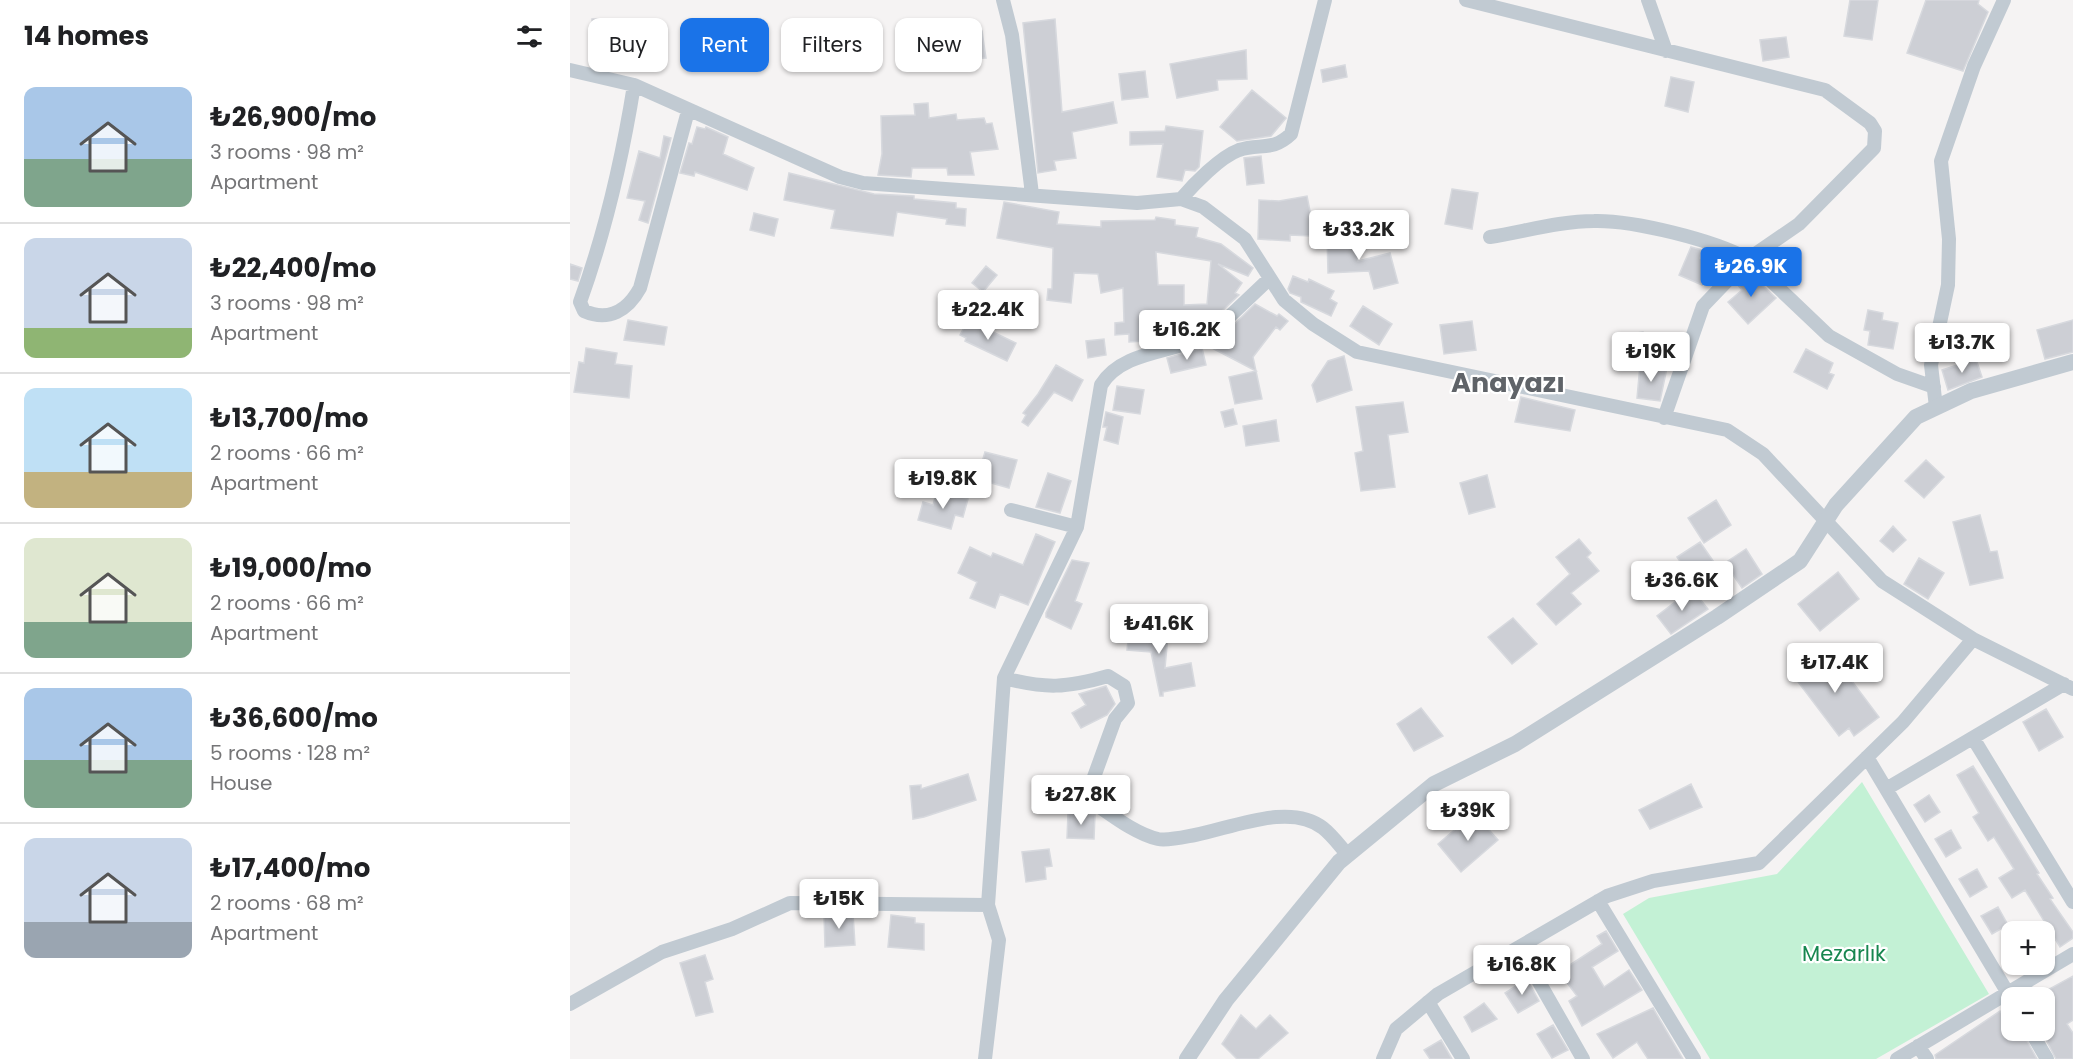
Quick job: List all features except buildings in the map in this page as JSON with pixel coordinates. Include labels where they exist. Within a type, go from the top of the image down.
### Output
[{"type":"street","points":[[1003,0],[1012,35],[1032,194]]},
{"type":"street","points":[[1181,199],[1196,182],[1238,150],[1281,144],[1291,134],[1325,0]]},
{"type":"street","points":[[1466,0],[1825,90],[1863,118],[1875,131],[1874,148],[1808,215],[1748,259],[1703,306],[1664,418]]},
{"type":"street","points":[[1648,0],[1666,51]]},
{"type":"street","points":[[1936,407],[1931,365],[1948,285],[1949,239],[1941,161],[1974,66],[2004,0]]},
{"type":"street","points":[[570,70],[634,85],[840,177],[863,183],[1137,203],[1181,199],[1203,207],[1245,239],[1284,300],[1312,324],[1357,352],[1727,430],[1763,454],[1882,581],[1973,639],[2068,687]]},
{"type":"street","points":[[634,85],[625,140],[602,240],[580,302],[584,311],[597,316],[619,312],[632,303],[640,288],[688,111]]},
{"type":"street","points":[[1490,237],[1591,221],[1618,221],[1728,248],[1748,259],[1829,336],[1897,374],[1934,387]]},
{"type":"street","points":[[985,1059],[999,940],[988,905],[1004,678],[1077,527],[1101,385],[1107,375],[1121,366],[1158,351],[1202,340],[1269,279]]},
{"type":"street","points":[[1187,1059],[1226,1000],[1339,862],[1434,784],[1515,744],[1800,561],[1836,504],[1916,417],[1971,391],[2073,362]]},
{"type":"street","points":[[1011,510],[1077,527]]},
{"type":"street","points":[[1383,1059],[1396,1029],[1428,1002],[1598,901],[1653,881],[1759,863],[1903,722],[1973,639]]},
{"type":"street","points":[[1004,678],[1051,688],[1074,686],[1108,676],[1125,686],[1128,703],[1115,719],[1090,788],[1094,803],[1138,830],[1159,839],[1290,816],[1304,818],[1322,828],[1348,855]]},
{"type":"street","points":[[1886,789],[1973,738],[2068,687]]},
{"type":"street","points":[[1973,738],[2073,902]]},
{"type":"street","points":[[1867,757],[2004,987]]},
{"type":"street","points":[[1598,901],[1694,1059]]},
{"type":"street","points":[[570,1004],[662,952],[732,929],[790,903],[988,905]]},
{"type":"street","points":[[1519,947],[1583,1059]]},
{"type":"street","points":[[2023,987],[2073,954]]},
{"type":"street","points":[[1897,1059],[2001,1000]]},
{"type":"street","points":[[1428,1002],[1463,1059]]},
{"type":"street","points":[[2036,1041],[2047,1059]]},
{"type":"street","points":[[1918,1046],[1927,1059]]},
{"type":"green space","name":"Mezarlık","points":[[1862,782],[1989,994],[1876,1059],[1710,1059],[1623,914],[1649,898],[1777,874]]},
{"type":"district","name":"Anayazı","points":[[1508,383]]}]
